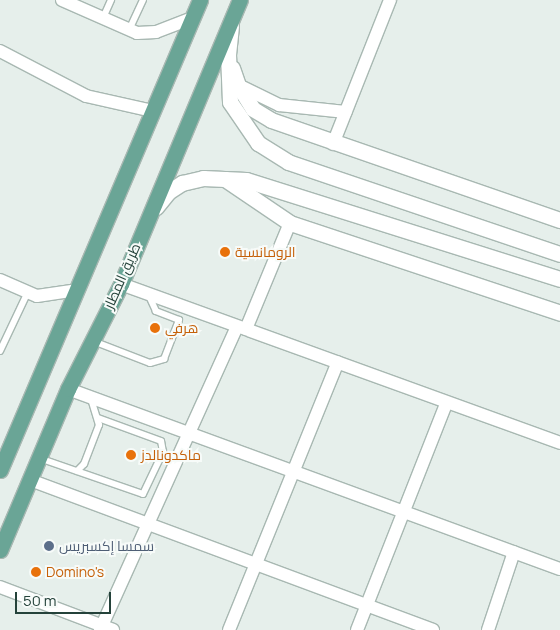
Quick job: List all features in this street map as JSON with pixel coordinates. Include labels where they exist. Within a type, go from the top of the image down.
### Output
[{"type":"main road","points":[[0,469],[200,0]]},
{"type":"main road","name":"طريق المطار","points":[[0,550],[68,389],[120,284],[240,0]]},
{"type":"main road","points":[[232,18],[228,54],[230,102],[241,123],[258,143],[288,162],[560,254]]},
{"type":"main road","points":[[228,54],[238,86],[253,109],[271,120],[333,144],[560,220]]},
{"type":"main road","points":[[149,216],[168,192],[182,183],[224,178],[270,186],[560,279]]},
{"type":"main road","points":[[224,178],[290,223],[560,313]]},
{"type":"street","points":[[62,0],[129,30],[147,34],[193,18]]},
{"type":"street","points":[[333,144],[390,0]]},
{"type":"street","points":[[0,51],[86,96],[153,111]]},
{"type":"street","points":[[238,86],[279,104],[346,112]]},
{"type":"street","points":[[0,587],[105,629],[147,524],[188,433],[290,223]]},
{"type":"street","points":[[0,280],[27,294],[49,296],[76,290]]},
{"type":"street","points":[[120,284],[338,362],[446,404],[560,443]]},
{"type":"street","points":[[229,630],[338,362]]},
{"type":"street","points":[[68,389],[560,569]]},
{"type":"street","points":[[357,630],[446,404]]},
{"type":"street","points":[[30,480],[433,630]]},
{"type":"street","points":[[488,630],[514,552]]},
{"type":"lane","points":[[104,18],[111,0]]},
{"type":"lane","points":[[129,30],[143,0]]},
{"type":"lane","points":[[0,351],[27,294]]},
{"type":"lane","points":[[92,340],[150,363],[164,359],[179,320],[156,311],[148,294]]},
{"type":"lane","points":[[77,471],[84,464],[96,433],[98,418],[91,398]]},
{"type":"lane","points":[[39,458],[143,494],[163,452],[161,441],[98,418]]},
{"type":"place","name":"الرومانسية","points":[[225,252]]},
{"type":"place","name":"هرفي","points":[[155,328]]},
{"type":"place","name":"ماكدونالدز","points":[[131,455]]},
{"type":"place","name":"سمسا إكسبريس","points":[[49,546]]},
{"type":"place","name":"Domino's","points":[[36,572]]}]
